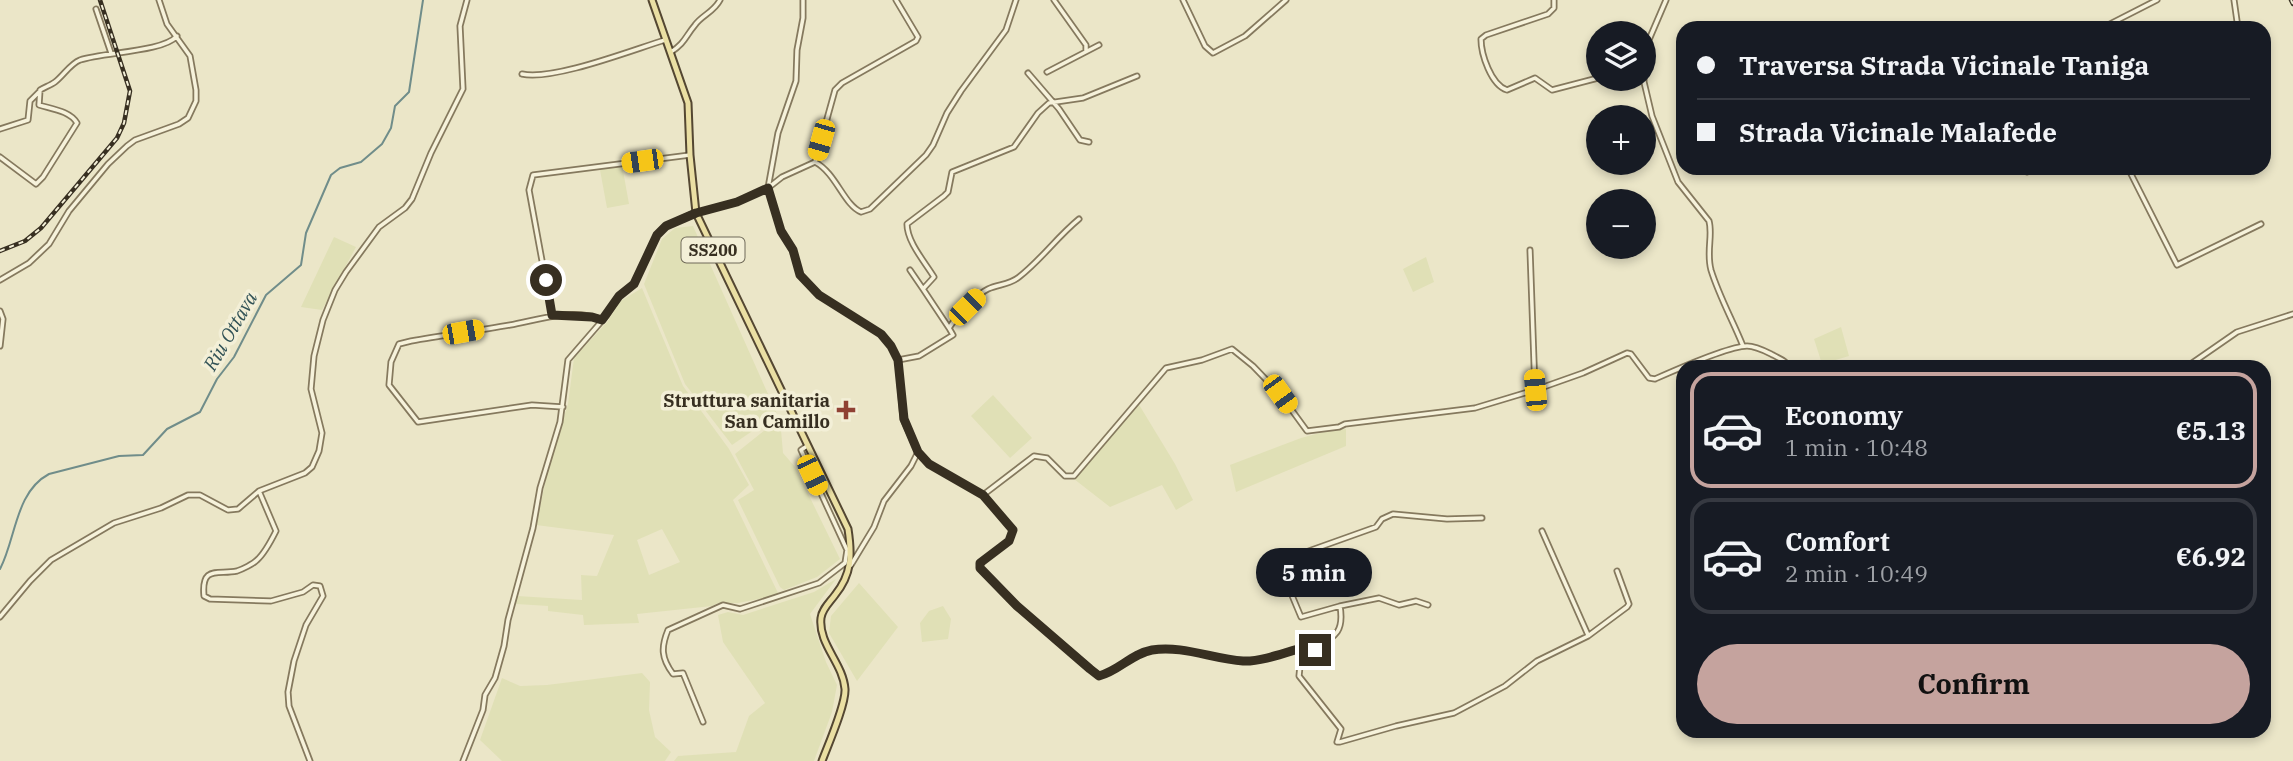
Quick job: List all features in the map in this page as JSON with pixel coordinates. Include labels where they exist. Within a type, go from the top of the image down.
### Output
[{"type":"main road","name":"SS200","points":[[652,0],[688,103],[696,213],[848,529],[850,567]]},
{"type":"main road","points":[[822,761],[845,691],[841,673],[822,634],[821,621],[823,611],[843,585],[850,567]]},
{"type":"street","points":[[0,280],[29,262],[49,244],[76,202],[127,146],[135,140],[188,118],[196,101],[196,83],[190,56],[167,24],[159,0]]},
{"type":"street","points":[[0,617],[51,560],[114,523],[161,508],[188,495],[200,495],[228,510],[238,509],[259,491],[305,473],[312,467],[322,433],[311,389],[314,356],[323,320],[335,290],[379,227],[405,208],[412,199],[431,153],[463,89],[460,26],[467,0]]},
{"type":"street","points":[[671,52],[687,39],[694,25],[716,8],[720,0]]},
{"type":"street","points":[[803,0],[796,81],[778,133],[768,188],[781,231],[793,250],[800,275],[819,295],[881,334],[891,346],[898,360],[904,419],[918,452],[929,464],[983,495],[1013,530],[1009,541],[980,563],[980,568],[1017,606],[1099,676],[1132,656],[1153,650],[1178,650],[1246,661],[1312,645],[1315,647]]},
{"type":"street","points":[[815,162],[835,90],[842,83],[916,41],[918,37],[896,0]]},
{"type":"street","points":[[815,162],[822,166],[841,188],[854,209],[861,212],[870,209],[933,145],[947,113],[1006,30],[1016,0]]},
{"type":"street","points":[[1054,0],[1086,45],[1086,51]]},
{"type":"street","points":[[1184,0],[1205,46],[1213,54],[1245,36],[1286,0]]},
{"type":"street","points":[[1554,0],[1554,8],[1548,14],[1486,35],[1482,39],[1482,49],[1494,81],[1507,90],[1535,78],[1552,90],[1586,81]]},
{"type":"street","points":[[1656,23],[1666,0]]},
{"type":"street","points":[[2116,21],[2157,0]]},
{"type":"street","points":[[2234,0],[2237,21]]},
{"type":"street","points":[[96,9],[111,53]]},
{"type":"street","points":[[0,129],[28,120],[30,101],[77,61],[149,48],[174,40],[177,36]]},
{"type":"street","points":[[522,74],[534,77],[559,72],[667,40]]},
{"type":"street","points":[[1047,72],[1099,45]]},
{"type":"street","points":[[1028,73],[1080,140],[1088,142]]},
{"type":"street","points":[[923,289],[934,277],[912,242],[907,224],[948,192],[952,172],[1014,147],[1038,113],[1049,103],[1083,98],[1137,76]]},
{"type":"street","points":[[1646,91],[1652,116],[1678,182],[1709,222],[1711,228],[1707,248],[1711,269],[1743,346]]},
{"type":"street","points":[[0,157],[36,184],[77,123],[63,112],[38,104],[39,92]]},
{"type":"street","points":[[552,315],[529,190],[533,175],[690,155]]},
{"type":"street","points":[[463,761],[501,656],[533,528],[540,488],[561,422],[568,360],[619,296],[634,284],[657,235],[666,226],[696,213],[737,202],[815,162]]},
{"type":"street","points":[[2132,175],[2177,265],[2262,224]]},
{"type":"street","points":[[682,218],[691,212],[695,199]]},
{"type":"street","points":[[682,218],[695,218],[701,224]]},
{"type":"street","points":[[949,328],[988,289],[1007,285],[1034,266],[1049,246],[1079,219]]},
{"type":"street","points":[[1530,250],[1535,390]]},
{"type":"street","points":[[898,360],[919,356],[953,335],[910,270]]},
{"type":"street","points":[[0,311],[4,319],[0,346]]},
{"type":"street","points":[[2196,360],[2236,332],[2293,314]]},
{"type":"street","points":[[563,407],[532,405],[418,422],[389,386],[391,362],[399,344],[511,325],[552,315],[602,320]]},
{"type":"street","points":[[1702,360],[1743,346],[1768,352],[1783,360]]},
{"type":"street","points":[[983,495],[1034,456],[1047,458],[1065,476],[1074,476],[1166,368],[1202,360],[1232,349],[1280,394],[1307,431],[1475,408],[1583,373],[1627,353],[1631,354],[1649,379],[1655,380],[1676,371]]},
{"type":"street","points":[[703,722],[683,673],[673,674],[667,666],[662,645],[668,629],[723,605],[740,609],[819,583],[845,563],[847,550],[801,450],[807,446]]},
{"type":"street","points":[[850,567],[874,527],[884,501],[911,466],[918,452]]},
{"type":"street","points":[[259,491],[276,531],[257,561],[237,570],[208,575],[203,586],[204,596],[210,599],[271,601],[303,592],[313,585],[320,586],[323,590],[323,596],[306,625],[288,692],[289,706],[310,761]]},
{"type":"street","points":[[1428,604],[1416,601],[1399,605],[1379,598],[1301,617],[1278,562],[1376,527],[1387,515],[1447,519],[1482,518]]},
{"type":"street","points":[[1542,531],[1588,635]]},
{"type":"street","points":[[1340,606],[1340,629],[1330,640],[1315,647],[1300,666],[1299,676],[1341,729],[1337,742],[1454,713],[1505,686],[1537,661],[1588,635],[1628,607],[1617,571]]},
{"type":"green space","points":[[622,165],[629,204],[607,208],[600,170]]},
{"type":"green space","points":[[693,226],[777,414],[732,445],[685,384],[644,284],[662,239],[675,228]]},
{"type":"green space","points":[[334,237],[356,247],[322,310],[301,307]]},
{"type":"green space","points":[[1426,257],[1434,282],[1413,292],[1403,269]]},
{"type":"green space","points":[[642,288],[683,386],[729,449],[749,485],[733,500],[779,595],[738,603],[718,603],[712,606],[637,614],[639,623],[584,625],[583,615],[548,611],[548,606],[516,604],[517,596],[582,600],[581,575],[597,576],[614,535],[536,525],[551,456],[568,404],[574,358],[608,321],[619,302]],"holes":[[[662,529],[680,562],[649,575],[637,540]]]},
{"type":"green space","points":[[1841,327],[1849,356],[1821,360],[1814,339]]},
{"type":"green space","points":[[993,395],[1032,438],[1010,458],[971,416]]},
{"type":"green space","points":[[1138,403],[1193,500],[1176,510],[1162,485],[1110,507],[1074,479]]},
{"type":"green space","points":[[780,418],[783,453],[795,467],[840,559],[817,577],[784,590],[780,587],[738,500],[754,490],[735,454]]},
{"type":"green space","points":[[1346,429],[1346,446],[1236,492],[1230,465],[1301,438]]},
{"type":"green space","points":[[836,579],[810,614],[826,662],[837,685],[832,712],[814,761],[674,761],[678,756],[736,752],[749,716],[765,703],[723,642],[718,615],[728,612],[743,615],[814,592]]},
{"type":"green space","points":[[859,583],[898,627],[857,681],[829,633],[831,616]]},
{"type":"green space","points":[[943,606],[951,619],[948,639],[922,642],[920,623],[929,611]]},
{"type":"green space","points":[[642,673],[650,682],[649,710],[655,737],[671,752],[665,761],[502,761],[480,740],[502,678],[520,686]]},
{"type":"waterway","name":"Riu Ottava","points":[[0,569],[23,504],[38,482],[49,474],[119,456],[143,455],[167,429],[200,412],[217,379],[234,357],[266,295],[301,265],[306,233],[331,175],[340,168],[361,162],[382,144],[391,128],[395,106],[409,92],[423,0]]},
{"type":"railway","points":[[0,251],[25,241],[41,228],[117,138],[124,123],[130,91],[100,0]]},
{"type":"railway","points":[[2291,0],[2293,4]]},
{"type":"place","name":"Struttura sanitaria San Camillo","points":[[846,410]]},
{"type":"route","points":[[546,280],[552,315],[602,320],[619,296],[634,284],[657,235],[666,226],[696,213],[737,202],[768,188],[781,231],[793,250],[800,275],[819,295],[831,300],[852,317],[881,334],[891,346],[898,360],[904,419],[918,452],[929,464],[983,495],[1013,530],[1009,541],[980,563],[980,568],[1017,606],[1090,669],[1099,676],[1132,656],[1153,650],[1178,650],[1246,661],[1312,645],[1315,650]]}]
